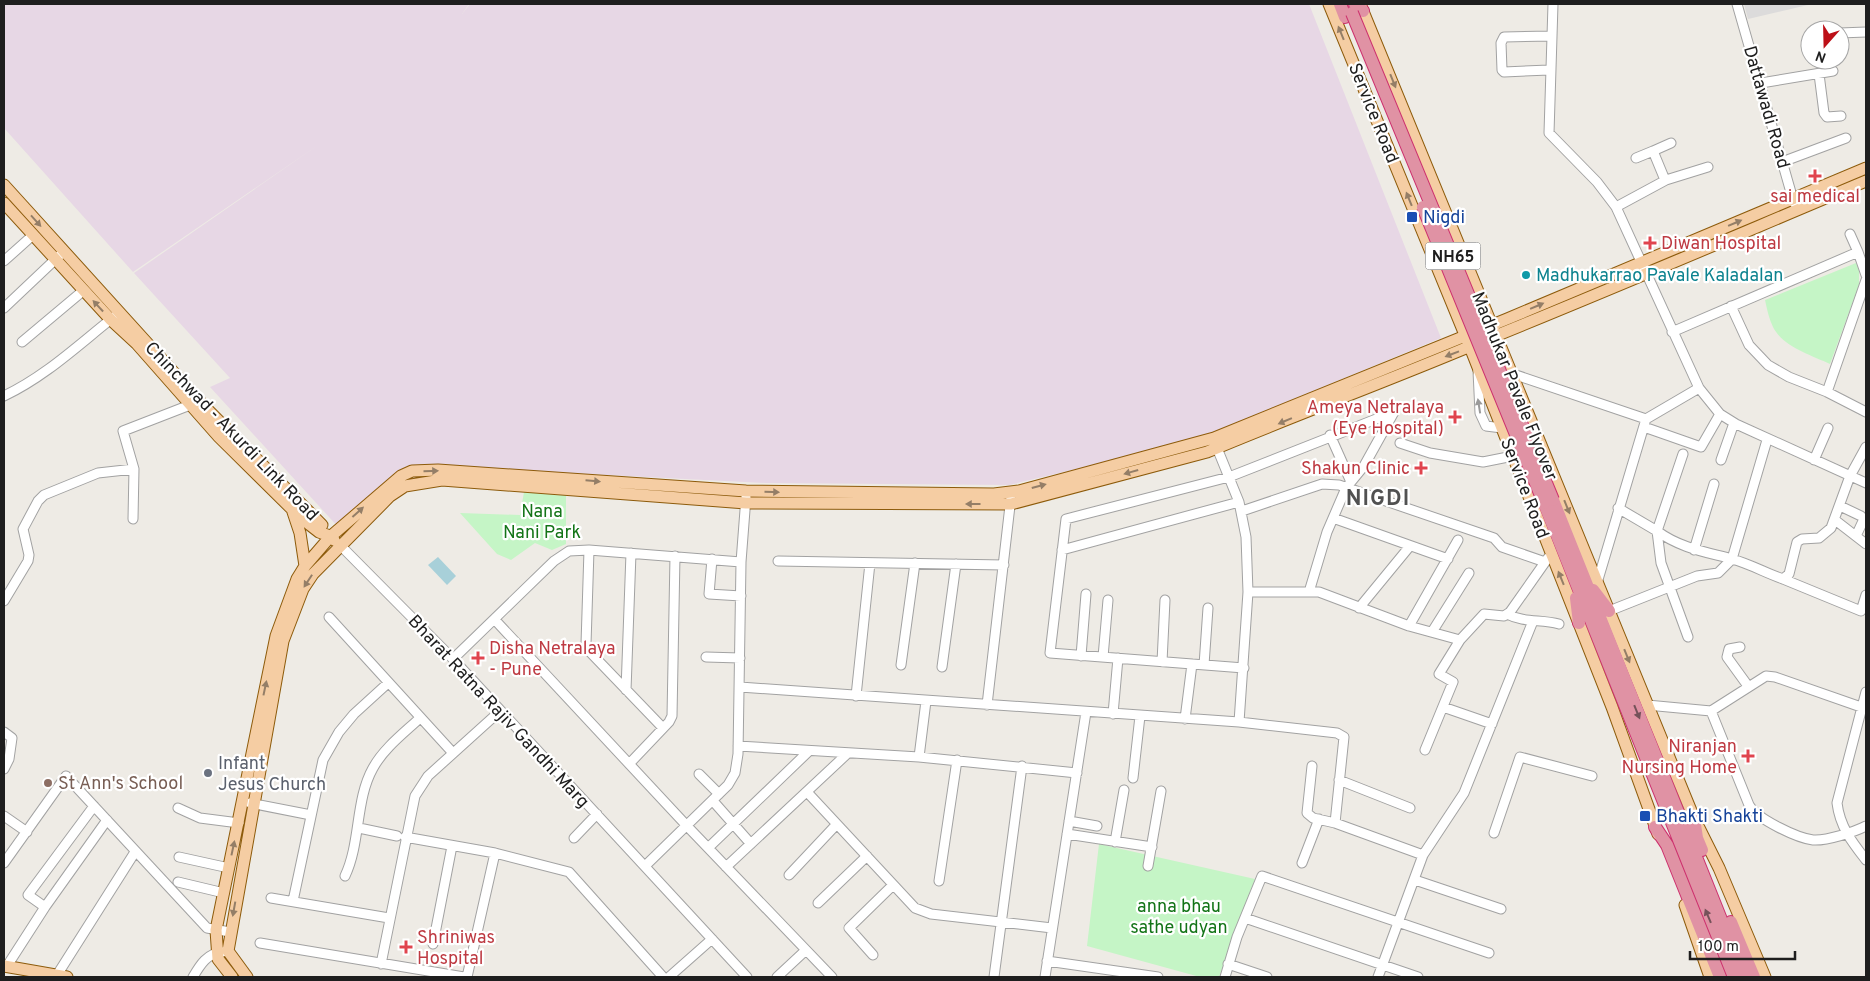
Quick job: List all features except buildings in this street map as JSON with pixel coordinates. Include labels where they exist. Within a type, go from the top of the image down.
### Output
[{"type":"highway","name":"Madhukar Pavale Flyover","points":[[1340,4],[1356,8],[1580,580]]},
{"type":"highway","name":"NH65","points":[[1580,580],[1734,977]]},
{"type":"highway","points":[[1580,580],[1594,618]]},
{"type":"highway","name":"NH65","points":[[1594,618],[1744,977]]},
{"type":"highway","points":[[1694,818],[1697,838],[1754,977]]},
{"type":"highway","points":[[1655,827],[1667,845],[1720,977]]},
{"type":"main road","name":"Service Road","points":[[1329,4],[1502,428],[1548,558],[1594,618],[1612,707],[1710,977]]},
{"type":"main road","points":[[1356,8],[1381,51],[1598,583],[1594,618],[1648,705],[1694,818],[1719,868],[1765,977]]},
{"type":"main road","points":[[1794,205],[1866,168]]},
{"type":"main road","points":[[232,977],[221,964],[222,952],[230,932],[248,802],[251,754],[277,631],[297,579],[305,566],[386,487],[401,476],[412,471],[508,474],[746,497],[1011,504],[1215,443],[1468,342],[1794,205],[1866,181]]},
{"type":"main road","name":"Chinchwad - Akurdi Link Road","points":[[4,185],[60,256],[84,290],[111,320],[137,344],[219,437],[292,510],[319,532],[332,539]]},
{"type":"main road","name":"Chinchwad - Akurdi Link Road","points":[[4,203],[33,235],[60,256],[120,312],[206,408],[307,512],[325,528],[332,539]]},
{"type":"main road","points":[[746,497],[994,494],[1010,492],[1215,443]]},
{"type":"main road","points":[[292,510],[300,533],[305,566]]},
{"type":"main road","points":[[247,977],[222,952],[216,930],[239,823],[248,802],[283,641],[303,589],[332,539]]},
{"type":"main road","points":[[5,966],[62,976]]},
{"type":"street","points":[[1553,4],[1548,133],[1597,182],[1616,207],[1699,388],[1720,414],[1734,423],[1767,440],[1866,483]]},
{"type":"street","name":"Dattawadi Road","points":[[1737,4],[1761,83],[1794,205]]},
{"type":"street","points":[[1850,33],[1866,32]]},
{"type":"street","points":[[1549,70],[1504,72],[1502,70],[1501,43],[1504,37],[1551,36]]},
{"type":"street","points":[[1761,83],[1833,71]]},
{"type":"street","points":[[1819,74],[1824,113],[1827,117],[1841,116]]},
{"type":"street","points":[[1782,162],[1846,138]]},
{"type":"street","points":[[1636,158],[1671,143]]},
{"type":"street","points":[[1653,151],[1665,180]]},
{"type":"street","points":[[1616,207],[1665,180],[1708,168]]},
{"type":"street","points":[[4,203],[13,196]]},
{"type":"street","points":[[1850,234],[1866,275]]},
{"type":"street","points":[[4,261],[33,235]]},
{"type":"street","points":[[1672,332],[1858,252]]},
{"type":"street","points":[[4,308],[60,256]]},
{"type":"street","points":[[1826,392],[1866,280]]},
{"type":"street","points":[[22,342],[84,290]]},
{"type":"street","points":[[1732,306],[1743,334],[1756,355],[1768,365],[1789,377],[1826,392],[1866,412]]},
{"type":"street","points":[[4,396],[29,384],[49,370],[120,312]]},
{"type":"street","points":[[1513,374],[1645,423],[1701,448],[1720,414]]},
{"type":"street","points":[[1598,583],[1618,508],[1645,423],[1699,388]]},
{"type":"street","points":[[133,519],[134,469],[123,431],[190,405]]},
{"type":"street","points":[[1244,668],[1050,653],[1066,519],[1229,477],[1394,412],[1375,449],[1348,485],[1333,518],[1309,592]]},
{"type":"street","points":[[1721,460],[1734,423]]},
{"type":"street","points":[[1814,460],[1828,428]]},
{"type":"street","points":[[1330,436],[1348,485]]},
{"type":"street","points":[[1594,618],[1697,576],[1718,573],[1732,559],[1767,440]]},
{"type":"street","points":[[1215,443],[1240,507],[1246,537],[1248,592],[1239,722]]},
{"type":"street","points":[[1400,443],[1430,454],[1483,462],[1513,456]]},
{"type":"street","points":[[1784,579],[1789,574],[1797,542],[1802,539],[1819,538],[1826,535],[1835,520],[1850,476],[1866,447]]},
{"type":"street","points":[[1682,454],[1657,530],[1658,550],[1668,587],[1688,637]]},
{"type":"street","points":[[4,601],[28,561],[29,555],[23,529],[41,498],[98,473],[134,469]]},
{"type":"street","points":[[1062,550],[1240,507],[1322,484],[1348,485],[1494,538],[1502,547],[1548,558],[1526,591],[1507,614]]},
{"type":"street","points":[[1694,550],[1714,484]]},
{"type":"street","points":[[987,705],[1011,504],[1010,492]]},
{"type":"street","points":[[645,866],[716,798],[728,785],[735,773],[740,688],[741,562],[746,497]]},
{"type":"street","points":[[1840,506],[1862,518],[1856,536]]},
{"type":"street","points":[[1618,508],[1657,530],[1668,539],[1694,550],[1732,559],[1861,611],[1866,595]]},
{"type":"street","points":[[1333,518],[1448,559]]},
{"type":"street","points":[[1835,520],[1866,544]]},
{"type":"street","name":"Bharat Ratna Rajiv Gandhi Marg","points":[[332,539],[453,659],[746,977]]},
{"type":"street","points":[[1408,626],[1458,540]]},
{"type":"street","points":[[1359,608],[1410,546]]},
{"type":"street","points":[[453,659],[561,556],[569,551],[589,550],[741,562]]},
{"type":"street","points":[[589,550],[586,644],[588,650],[663,728]]},
{"type":"street","points":[[626,690],[631,553]]},
{"type":"street","points":[[629,764],[672,716],[675,556]]},
{"type":"street","points":[[712,559],[709,594],[741,596]]},
{"type":"street","points":[[778,561],[1004,565]]},
{"type":"street","points":[[856,696],[870,563]]},
{"type":"street","points":[[901,664],[915,563]]},
{"type":"street","points":[[942,667],[956,564]]},
{"type":"street","points":[[1432,632],[1469,573]]},
{"type":"street","points":[[1248,592],[1319,592],[1408,626],[1460,640]]},
{"type":"street","points":[[1082,656],[1086,594]]},
{"type":"street","points":[[1103,657],[1108,600]]},
{"type":"street","points":[[1162,662],[1166,600]]},
{"type":"street","points":[[1204,665],[1208,608]]},
{"type":"street","points":[[1425,750],[1453,682],[1439,674],[1460,640],[1483,615],[1507,614],[1519,620],[1548,621],[1559,624]]},
{"type":"street","points":[[329,617],[453,753]]},
{"type":"street","points":[[495,620],[687,826],[832,977]]},
{"type":"street","points":[[1378,977],[1423,855],[1464,792],[1532,621]]},
{"type":"street","points":[[1740,647],[1729,649],[1727,657],[1748,686]]},
{"type":"street","points":[[706,657],[740,658]]},
{"type":"street","points":[[1113,714],[1118,658]]},
{"type":"street","points":[[1185,719],[1192,664]]},
{"type":"street","points":[[1648,705],[1711,711],[1766,676],[1775,677],[1862,707]]},
{"type":"street","points":[[294,901],[318,777],[330,747],[354,714],[388,683]]},
{"type":"street","points":[[740,688],[1239,722],[1337,733],[1344,737],[1335,823]]},
{"type":"street","points":[[1866,692],[1837,803],[1838,816],[1846,834],[1866,860]]},
{"type":"street","points":[[919,757],[926,701]]},
{"type":"street","points":[[1443,707],[1492,724]]},
{"type":"street","points":[[381,964],[401,837],[420,786],[453,753],[500,711]]},
{"type":"street","points":[[1711,711],[1753,813],[1759,818],[1815,840],[1846,834],[1866,826]]},
{"type":"street","points":[[1045,977],[1086,712]]},
{"type":"street","points":[[1133,778],[1140,716]]},
{"type":"street","points":[[345,876],[359,828],[365,792],[372,769],[389,747],[420,718]]},
{"type":"street","points":[[4,732],[12,738],[13,744],[4,769]]},
{"type":"street","points":[[738,746],[957,760],[1077,773]]},
{"type":"street","points":[[708,848],[809,750]]},
{"type":"street","points":[[726,867],[848,753]]},
{"type":"street","points":[[1494,832],[1520,757],[1592,776]]},
{"type":"street","points":[[939,881],[957,760]]},
{"type":"street","points":[[994,977],[1022,766]]},
{"type":"street","points":[[1312,766],[1307,813],[1319,819],[1423,855]]},
{"type":"street","points":[[699,774],[733,824],[751,844]]},
{"type":"street","points":[[4,863],[66,776],[207,928],[230,932]]},
{"type":"street","points":[[1339,780],[1410,808]]},
{"type":"street","points":[[1115,842],[1124,790]]},
{"type":"street","points":[[1148,866],[1161,791]]},
{"type":"street","points":[[807,792],[893,886],[916,908],[923,912],[1052,928]]},
{"type":"street","points":[[248,802],[311,815]]},
{"type":"street","points":[[45,907],[28,894],[94,806]]},
{"type":"street","points":[[178,808],[200,818],[239,823]]},
{"type":"street","points":[[574,838],[597,814]]},
{"type":"street","points":[[4,816],[27,832]]},
{"type":"street","points":[[1302,863],[1319,819]]},
{"type":"street","points":[[5,966],[107,820]]},
{"type":"street","points":[[1069,821],[1097,826]]},
{"type":"street","points":[[789,875],[836,825]]},
{"type":"street","points":[[359,828],[496,853],[568,872],[663,977]]},
{"type":"street","points":[[1067,834],[1152,847]]},
{"type":"street","points":[[433,944],[452,846]]},
{"type":"street","points":[[62,976],[135,852]]},
{"type":"street","points":[[260,943],[466,977],[496,853]]},
{"type":"street","points":[[818,903],[867,856]]},
{"type":"street","points":[[179,857],[229,868]]},
{"type":"street","points":[[1225,977],[1228,964],[1262,876],[1489,953]]},
{"type":"street","points":[[1415,880],[1501,909]]},
{"type":"street","points":[[178,882],[224,892]]},
{"type":"street","points":[[873,955],[849,928],[893,886]]},
{"type":"street","points":[[271,898],[389,918]]},
{"type":"street","points":[[1245,918],[1418,977]]},
{"type":"street","points":[[669,977],[712,939]]},
{"type":"street","points":[[777,977],[806,950]]},
{"type":"street","points":[[193,977],[201,962],[222,952]]},
{"type":"street","points":[[1047,960],[1158,977]]},
{"type":"street","points":[[1228,964],[1267,977]]},
{"type":"shaded area","points":[[4,4],[469,4],[462,14],[470,4],[1309,4],[1441,338],[1179,445],[1009,485],[766,483],[430,466],[406,471],[340,529],[210,387],[230,378],[134,273],[321,143],[133,272],[4,128]]},
{"type":"shaded area","points":[[1744,4],[1808,4],[1808,5],[1748,19]]},
{"type":"green space","points":[[1856,263],[1859,271],[1859,285],[1830,364],[1798,350],[1783,340],[1770,321],[1765,300]]},
{"type":"green space","name":"Nana Nani Park","points":[[524,492],[566,495],[566,544],[552,550],[535,543],[511,560],[497,554],[460,513],[520,515]]},
{"type":"green space","name":"anna bhau sathe udyan","points":[[1099,844],[1255,879],[1219,977],[1200,977],[1087,946]]},
{"type":"water","points":[[438,557],[456,576],[447,585],[428,565]]},
{"type":"place","name":"sai medical","points":[[1815,176]]},
{"type":"place","name":"Nigdi","points":[[1412,217]]},
{"type":"place","name":"Diwan Hospital","points":[[1650,243]]},
{"type":"place","name":"Madhukarrao Pavale Kaladalan","points":[[1526,275]]},
{"type":"place","name":"Ameya Netralaya (Eye Hospital)","points":[[1455,417]]},
{"type":"place","name":"Shakun Clinic","points":[[1421,468]]},
{"type":"place","name":"Disha Netralaya - Pune","points":[[478,658]]},
{"type":"place","name":"Niranjan Nursing Home","points":[[1748,756]]},
{"type":"place","name":"Infant Jesus Church","points":[[208,773]]},
{"type":"place","name":"St Ann's School","points":[[48,783]]},
{"type":"place","name":"Bhakti Shakti","points":[[1645,816]]},
{"type":"place","name":"Shriniwas Hospital","points":[[406,947]]},
{"type":"district","name":"NIGDI","points":[[1378,497]]}]
